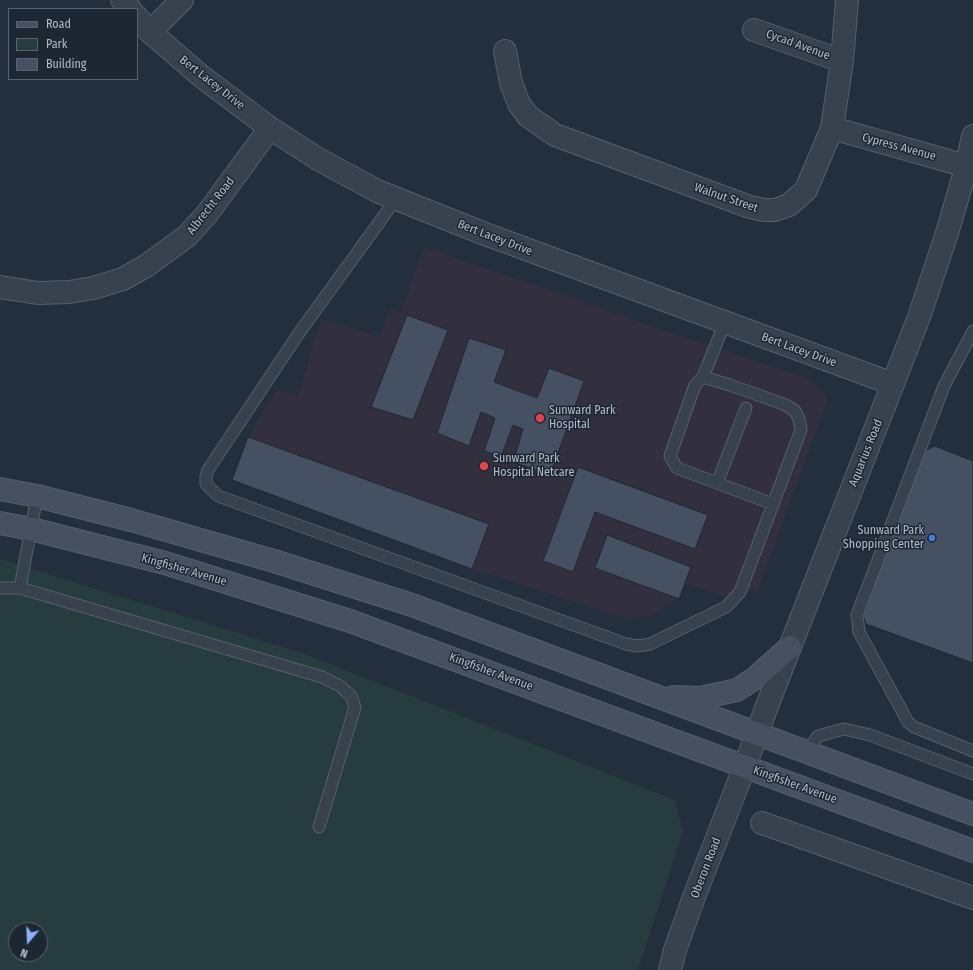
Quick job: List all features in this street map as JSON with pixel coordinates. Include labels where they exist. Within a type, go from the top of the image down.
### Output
[{"type":"street","points":[[122,0],[129,8]]},
{"type":"street","points":[[144,24],[182,0]]},
{"type":"street","name":"Walnut Street","points":[[505,51],[511,83],[519,104],[528,116],[541,127],[572,143],[750,207],[764,210],[775,210],[789,205],[806,190],[832,128],[842,61],[847,0]]},
{"type":"street","name":"Bert Lacey Drive","points":[[144,24],[201,76],[270,128],[318,160],[377,191],[484,234],[893,384]]},
{"type":"street","name":"Cycad Avenue","points":[[754,30],[842,61]]},
{"type":"street","name":"Albrecht Road","points":[[0,287],[38,293],[69,292],[93,288],[123,278],[146,266],[187,236],[207,214],[270,128]]},
{"type":"street","name":"Cypress Avenue","points":[[832,128],[970,166]]},
{"type":"street","name":"Aquarius Road","points":[[745,766],[893,384],[970,166],[973,136]]},
{"type":"street","points":[[0,489],[37,496],[138,522],[274,561],[349,585],[496,636],[973,814]]},
{"type":"street","name":"Kingfisher Avenue","points":[[0,523],[31,529],[164,563],[350,621],[973,851]]},
{"type":"street","points":[[657,696],[700,698],[737,690],[754,679],[790,647]]},
{"type":"street","name":"Oberon Road","points":[[670,970],[675,950],[694,897],[745,766]]},
{"type":"street","points":[[762,823],[973,898]]},
{"type":"lane","points":[[396,199],[299,333],[208,470],[206,484],[212,492],[218,496],[612,639],[638,646],[650,644],[726,607],[740,592],[801,430],[796,411],[779,402],[703,378]]},
{"type":"lane","points":[[725,322],[703,378],[695,385],[670,456],[677,468],[773,504]]},
{"type":"lane","points":[[973,331],[944,386],[861,602],[857,621],[859,632],[908,722],[914,727],[973,751]]},
{"type":"lane","points":[[717,483],[746,408]]},
{"type":"lane","points":[[20,588],[37,496]]},
{"type":"lane","points":[[0,588],[20,588],[322,677],[340,686],[351,696],[355,707],[319,828]]},
{"type":"lane","points":[[807,752],[818,736],[844,729],[870,735],[973,774]]},
{"type":"shaded area","name":"Sunward Park Hospital","points":[[424,247],[677,335],[807,378],[828,399],[758,589],[726,597],[685,583],[680,597],[654,614],[630,619],[472,569],[232,480],[248,437],[277,390],[298,396],[321,319],[379,337],[390,309],[401,312]]},
{"type":"green space","points":[[0,559],[302,653],[675,800],[683,831],[638,970],[0,970]]},
{"type":"building","points":[[407,315],[448,330],[413,420],[371,407]]},
{"type":"building","points":[[469,338],[506,350],[494,382],[537,398],[549,368],[584,381],[550,475],[513,462],[523,429],[513,425],[501,457],[484,451],[495,418],[481,412],[469,446],[437,433]]},
{"type":"building","points":[[248,437],[489,524],[472,569],[232,480]]},
{"type":"building","name":"Sunward Park Shopping Center","points":[[935,446],[973,461],[973,663],[866,624],[863,615],[924,451]]},
{"type":"building","points":[[578,467],[708,515],[695,549],[595,512],[573,572],[543,561]]},
{"type":"building","points":[[607,535],[691,567],[679,599],[595,568]]},
{"type":"place","name":"Sunward Park Hospital","points":[[540,418]]},
{"type":"place","name":"Sunward Park Hospital Netcare","points":[[484,466]]},
{"type":"place","name":"Sunward Park Shopping Center","points":[[932,538]]}]
